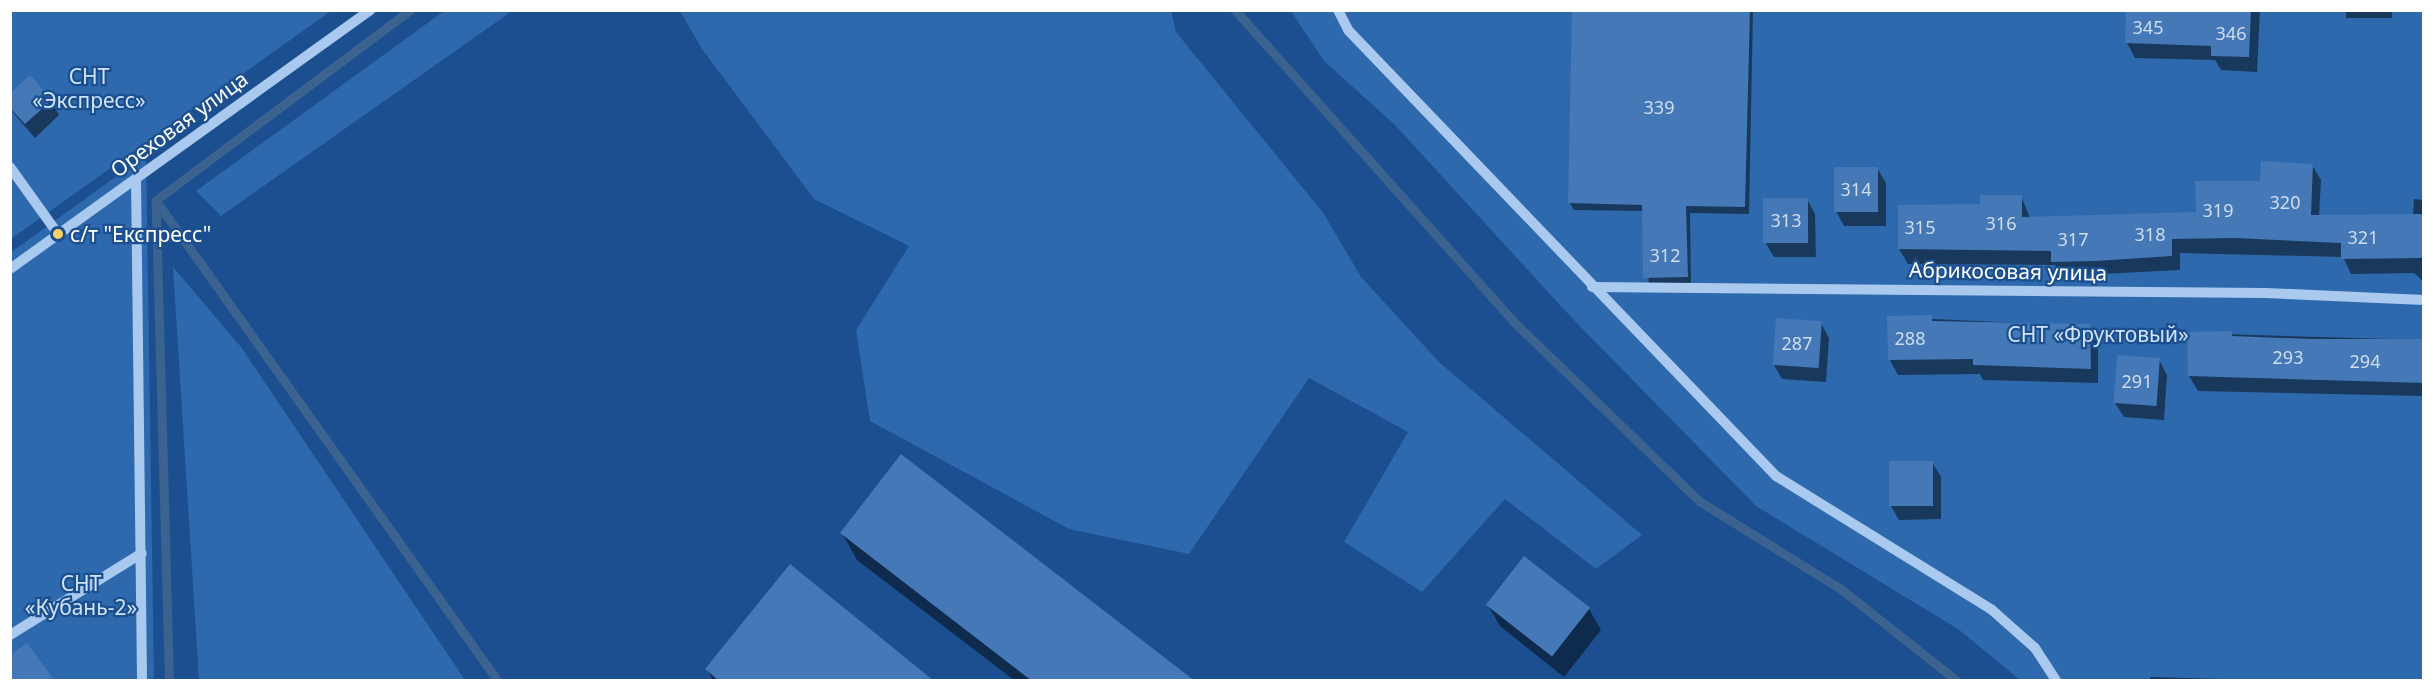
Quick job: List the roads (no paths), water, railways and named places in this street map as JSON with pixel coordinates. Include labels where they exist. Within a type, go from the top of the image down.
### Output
[{"type":"street","name":"Ореховая улица","points":[[10,269],[371,10]]},
{"type":"street","points":[[1338,10],[1348,30],[1502,185],[1592,287],[1776,476],[1992,610],[2035,648],[2056,681]]},
{"type":"street","points":[[10,166],[58,234]]},
{"type":"street","points":[[136,179],[142,681]]},
{"type":"street","name":"Абрикосовая улица","points":[[1592,287],[2265,293],[2424,300]]},
{"type":"street","points":[[10,635],[142,553]]},
{"type":"waterway","points":[[169,680],[156,200],[410,10]]},
{"type":"waterway","points":[[1235,10],[1518,326],[1699,501],[1841,589],[1956,680]]},
{"type":"waterway","points":[[156,201],[497,680]]},
{"type":"place","name":"с/т \"Експресс\"","points":[[58,234]]},
{"type":"park label","name":"СНТ «Экспресс»","points":[[89,88]]},
{"type":"park label","name":"СНТ «Фруктовый»","points":[[2098,334]]},
{"type":"park label","name":"СНТ «Кубань-2»","points":[[81,595]]}]
